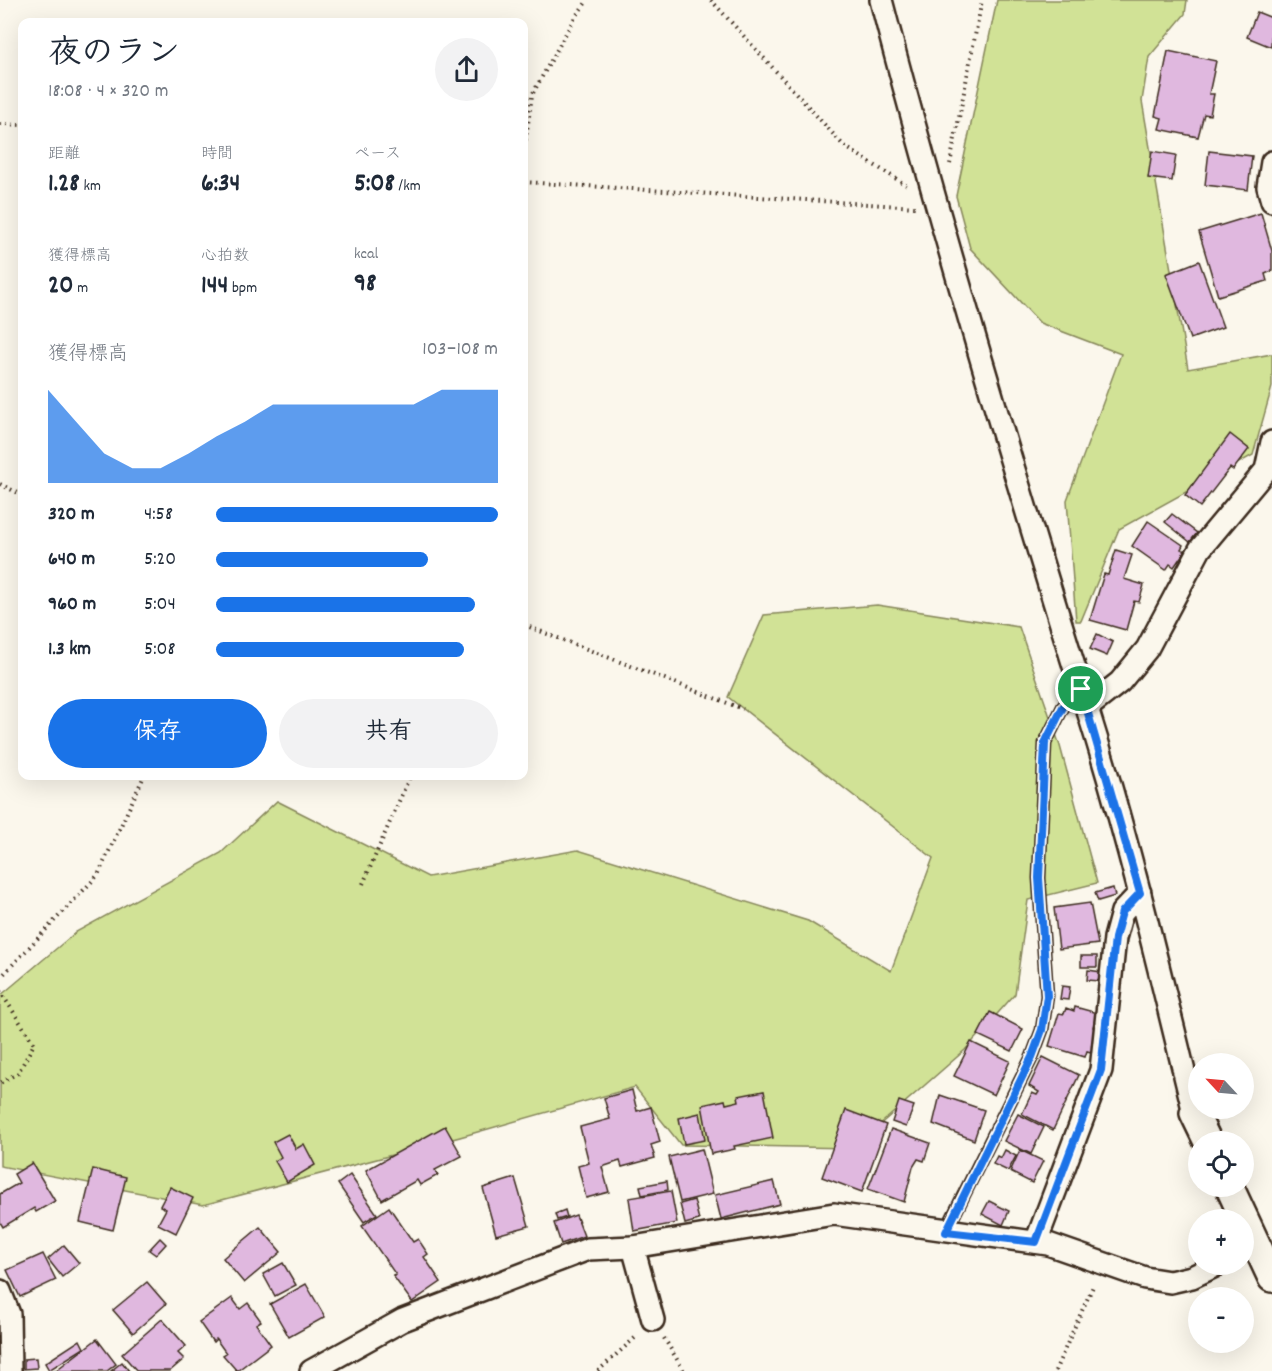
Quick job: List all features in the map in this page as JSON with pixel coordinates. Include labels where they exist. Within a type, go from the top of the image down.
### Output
[{"type":"street","points":[[881,0],[935,202],[1140,893],[1188,1089]]},
{"type":"street","points":[[1272,162],[1268,186],[1272,201]]},
{"type":"street","points":[[1084,699],[1120,682],[1147,649],[1200,549],[1266,470],[1272,442]]},
{"type":"street","points":[[1036,1242],[1101,1070],[1115,938],[1122,912],[1140,893]]},
{"type":"street","points":[[1233,1197],[1259,1260]]},
{"type":"street","points":[[311,1371],[403,1320],[588,1249],[633,1247],[834,1214],[946,1232],[1036,1242],[1145,1278],[1170,1282],[1196,1275]]},
{"type":"street","points":[[633,1247],[653,1320]]},
{"type":"street","points":[[0,1291],[9,1314],[12,1341],[10,1371]]},
{"type":"lane","points":[[946,1232],[1032,1057],[1042,1030],[1047,996],[1039,878],[1045,743],[1063,707],[1084,699]]},
{"type":"path","points":[[528,124],[532,95],[575,17],[588,0]]},
{"type":"path","points":[[711,0],[844,146],[868,163],[935,202]]},
{"type":"path","points":[[935,202],[950,166],[982,0]]},
{"type":"path","points":[[0,124],[18,125]]},
{"type":"path","points":[[528,182],[935,202]]},
{"type":"path","points":[[0,484],[18,493]]},
{"type":"path","points":[[528,627],[743,709]]},
{"type":"path","points":[[0,978],[98,875],[142,780]]},
{"type":"path","points":[[363,884],[408,780]]},
{"type":"path","points":[[0,991],[34,1044],[18,1073],[0,1083]]},
{"type":"path","points":[[1055,1371],[1103,1263]]},
{"type":"path","points":[[598,1371],[653,1320],[684,1371]]},
{"type":"green space","points":[[997,0],[1187,0],[1185,14],[1149,57],[1142,101],[1188,369],[1272,354],[1272,387],[1253,455],[1119,529],[1081,621],[1076,621],[1067,500],[1121,354],[1040,323],[970,248],[956,196]]},
{"type":"green space","points":[[877,605],[1019,627],[1060,746],[1097,883],[1028,900],[1015,994],[965,1050],[853,1148],[681,1145],[635,1087],[460,1137],[203,1205],[0,1166],[0,996],[76,932],[221,853],[277,801],[428,877],[578,850],[808,921],[891,971],[933,858],[728,697],[764,615]]},
{"type":"building","points":[[1257,12],[1272,18],[1271,47],[1247,37]]},
{"type":"building","points":[[1168,51],[1216,61],[1209,94],[1214,94],[1210,115],[1204,114],[1198,137],[1159,129],[1162,118],[1155,116]]},
{"type":"building","points":[[1152,151],[1176,155],[1172,181],[1148,178]]},
{"type":"building","points":[[1209,151],[1252,156],[1248,190],[1205,185]]},
{"type":"building","points":[[1261,213],[1272,251],[1272,271],[1265,274],[1267,281],[1218,296],[1199,232]]},
{"type":"building","points":[[1199,261],[1223,327],[1190,339],[1166,274]]},
{"type":"building","points":[[1230,434],[1249,449],[1233,470],[1230,468],[1200,507],[1185,495]]},
{"type":"building","points":[[1172,514],[1197,533],[1190,542],[1165,522]]},
{"type":"building","points":[[1148,521],[1183,545],[1181,549],[1185,551],[1174,567],[1170,564],[1166,570],[1132,546]]},
{"type":"building","points":[[1116,550],[1132,555],[1124,579],[1144,585],[1139,602],[1134,601],[1126,630],[1090,620],[1104,574],[1108,575]]},
{"type":"building","points":[[1097,634],[1113,642],[1107,656],[1090,649]]},
{"type":"building","points":[[1113,888],[1115,896],[1098,901],[1095,893]]},
{"type":"building","points":[[1090,903],[1098,944],[1059,949],[1054,908]]},
{"type":"building","points":[[1081,956],[1097,956],[1097,967],[1081,967]]},
{"type":"building","points":[[1088,970],[1101,972],[1100,981],[1087,980]]},
{"type":"building","points":[[1062,986],[1070,987],[1068,1000],[1060,999]]},
{"type":"building","points":[[1075,1007],[1097,1013],[1093,1027],[1098,1029],[1091,1052],[1087,1051],[1085,1057],[1049,1046],[1059,1013],[1064,1014],[1066,1008],[1074,1011]]},
{"type":"building","points":[[990,1012],[1023,1029],[1012,1051],[978,1035]]},
{"type":"building","points":[[971,1042],[1010,1061],[994,1095],[954,1076]]},
{"type":"building","points":[[1043,1057],[1079,1075],[1053,1130],[1022,1114],[1032,1093],[1037,1095],[1039,1092],[1029,1086]]},
{"type":"building","points":[[632,1090],[637,1111],[651,1107],[660,1142],[651,1145],[655,1158],[622,1167],[620,1161],[602,1167],[609,1192],[586,1198],[578,1166],[589,1163],[580,1127],[610,1119],[604,1098]]},
{"type":"building","points":[[764,1091],[773,1138],[734,1146],[735,1149],[711,1154],[702,1105],[725,1100],[726,1104],[739,1101],[738,1096]]},
{"type":"building","points":[[940,1095],[984,1110],[974,1140],[933,1124]]},
{"type":"building","points":[[899,1101],[914,1106],[906,1127],[892,1122]]},
{"type":"building","points":[[846,1110],[886,1125],[862,1192],[822,1177]]},
{"type":"building","points":[[700,1113],[705,1140],[684,1144],[679,1118]]},
{"type":"building","points":[[1018,1114],[1044,1127],[1031,1154],[1004,1141]]},
{"type":"building","points":[[445,1126],[462,1156],[435,1170],[438,1175],[420,1185],[417,1180],[382,1200],[366,1170]]},
{"type":"building","points":[[891,1129],[930,1143],[924,1161],[918,1159],[913,1167],[904,1202],[868,1189]]},
{"type":"building","points":[[288,1134],[296,1149],[304,1144],[315,1165],[287,1182],[275,1161],[281,1157],[273,1142]]},
{"type":"building","points":[[702,1149],[713,1194],[680,1202],[669,1157]]},
{"type":"building","points":[[1005,1150],[1016,1156],[1008,1171],[993,1164],[997,1156],[1001,1158]]},
{"type":"building","points":[[1020,1150],[1043,1161],[1032,1183],[1010,1172]]},
{"type":"building","points":[[32,1163],[55,1201],[36,1212],[34,1208],[3,1227],[0,1222],[0,1194],[19,1183],[14,1174]]},
{"type":"building","points":[[93,1169],[126,1177],[113,1230],[80,1222]]},
{"type":"building","points":[[350,1175],[377,1214],[364,1222],[338,1184]]},
{"type":"building","points":[[515,1178],[529,1226],[496,1235],[483,1188]]},
{"type":"building","points":[[667,1181],[668,1190],[642,1195],[640,1186]]},
{"type":"building","points":[[774,1181],[780,1204],[721,1219],[715,1195]]},
{"type":"building","points":[[170,1187],[193,1198],[176,1233],[158,1224],[166,1209],[160,1206]]},
{"type":"building","points":[[671,1191],[677,1223],[634,1231],[629,1198]]},
{"type":"building","points":[[694,1200],[699,1220],[685,1224],[680,1204]]},
{"type":"building","points":[[989,1201],[1009,1211],[1003,1225],[982,1214]]},
{"type":"building","points":[[389,1207],[413,1242],[418,1239],[428,1254],[424,1257],[441,1282],[412,1302],[362,1226]]},
{"type":"building","points":[[565,1210],[567,1217],[557,1220],[555,1214]]},
{"type":"building","points":[[576,1215],[584,1236],[561,1244],[554,1223]]},
{"type":"building","points":[[260,1227],[281,1252],[244,1283],[223,1258]]},
{"type":"building","points":[[160,1238],[166,1244],[156,1255],[149,1250]]},
{"type":"building","points":[[64,1245],[79,1263],[62,1277],[48,1259]]},
{"type":"building","points":[[43,1254],[56,1280],[20,1297],[7,1270]]},
{"type":"building","points":[[283,1263],[296,1285],[275,1296],[263,1274]]},
{"type":"building","points":[[147,1282],[166,1304],[133,1333],[113,1310]]},
{"type":"building","points":[[306,1284],[325,1317],[289,1337],[270,1304]]},
{"type":"building","points":[[232,1298],[240,1309],[248,1303],[261,1321],[256,1324],[271,1345],[237,1371],[223,1355],[226,1353],[216,1339],[213,1342],[199,1322]]},
{"type":"building","points":[[162,1319],[186,1346],[178,1353],[184,1359],[170,1371],[137,1371],[122,1354]]},
{"type":"building","points":[[97,1339],[116,1364],[107,1371],[55,1371]]},
{"type":"building","points":[[80,1340],[84,1348],[49,1370],[45,1363]]},
{"type":"building","points":[[36,1358],[37,1368],[24,1369],[24,1359]]},
{"type":"building","points":[[122,1362],[129,1371],[111,1371]]},
{"type":"route","points":[[1081,689],[1140,893],[1122,912],[1115,938],[1101,1070],[1036,1242],[946,1232],[1032,1057],[1042,1030],[1047,996],[1039,878],[1042,768],[1045,743],[1051,729],[1063,707],[1081,689]]}]
